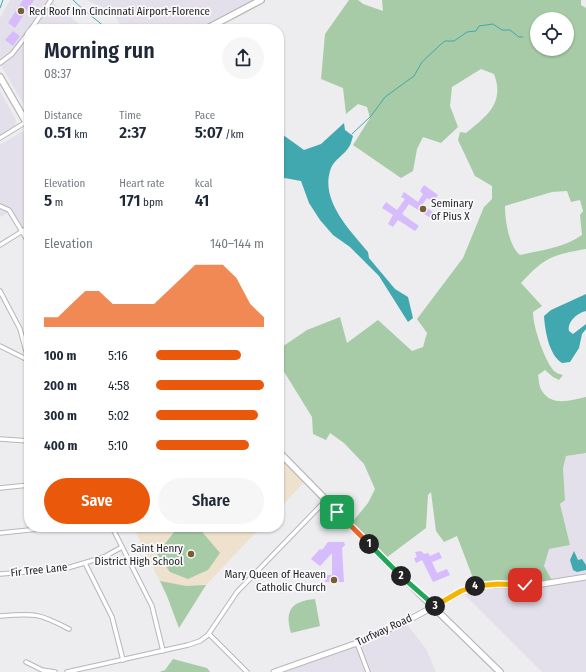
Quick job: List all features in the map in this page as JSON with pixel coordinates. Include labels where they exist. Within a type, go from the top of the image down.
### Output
[{"type":"main road","points":[[215,24],[261,0]]},
{"type":"main road","points":[[0,77],[24,116]]},
{"type":"main road","points":[[284,457],[500,672]]},
{"type":"main road","name":"Turfway Road","points":[[274,672],[357,643],[404,622],[461,591],[476,586],[536,585],[586,577]]},
{"type":"street","points":[[34,24],[51,0]]},
{"type":"street","points":[[0,63],[12,54],[24,38]]},
{"type":"street","points":[[0,138],[24,125]]},
{"type":"street","points":[[0,206],[9,210],[24,234]]},
{"type":"street","points":[[0,245],[22,231]]},
{"type":"street","points":[[0,291],[20,329],[24,345]]},
{"type":"street","points":[[0,346],[24,359]]},
{"type":"street","points":[[0,439],[24,441]]},
{"type":"street","points":[[0,488],[24,486]]},
{"type":"street","points":[[67,672],[163,651],[194,643],[204,638],[237,592],[326,500]]},
{"type":"street","points":[[0,532],[24,530]]},
{"type":"street","points":[[114,532],[152,606],[163,651]]},
{"type":"street","name":"Fir Tree Lane","points":[[0,574],[64,569],[104,557],[122,547]]},
{"type":"street","points":[[85,563],[112,617],[123,660]]},
{"type":"street","points":[[0,616],[37,615],[46,617],[69,629]]},
{"type":"street","points":[[208,634],[247,672]]},
{"type":"street","points":[[357,643],[368,672]]},
{"type":"street","points":[[26,662],[42,670],[55,672]]},
{"type":"shaded area","points":[[10,0],[54,0],[53,3],[79,24],[24,24],[24,105],[0,64],[0,18]]},
{"type":"shaded area","points":[[261,0],[215,24],[120,24],[112,11],[88,1]]},
{"type":"shaded area","points":[[0,91],[16,120],[15,126],[0,135]]},
{"type":"shaded area","points":[[24,132],[24,230],[22,231],[10,212],[0,217],[0,145]]},
{"type":"shaded area","points":[[586,453],[586,672],[542,672],[461,591],[468,588],[553,582],[544,566],[548,549],[570,545],[560,504],[565,500],[563,468],[566,456]]},
{"type":"shaded area","points":[[284,457],[306,480],[284,504]]},
{"type":"shaded area","name":"Saint Henry District High School","points":[[135,532],[256,532],[206,585],[179,628],[167,596]]},
{"type":"shaded area","points":[[405,622],[426,649],[436,672],[274,672],[357,643]]},
{"type":"green space","points":[[349,0],[358,0],[363,4],[383,11],[382,0],[581,0],[581,5],[586,8],[586,249],[565,253],[550,258],[529,274],[521,283],[542,306],[533,312],[537,334],[550,366],[555,372],[563,375],[559,380],[545,370],[538,375],[541,389],[546,396],[556,401],[568,401],[586,397],[586,453],[566,456],[563,468],[565,500],[560,504],[570,545],[549,549],[544,566],[553,582],[476,586],[457,536],[444,542],[436,531],[431,492],[428,495],[426,528],[382,561],[350,525],[368,503],[375,489],[364,464],[344,443],[330,433],[326,440],[313,434],[312,417],[284,372],[284,346],[307,330],[340,317],[347,343],[378,320],[412,351],[423,347],[427,333],[417,319],[463,258],[484,207],[492,199],[492,186],[475,176],[458,140],[460,132],[466,133],[481,121],[496,101],[497,84],[494,74],[481,69],[452,87],[450,106],[458,127],[441,143],[423,137],[417,149],[413,171],[401,178],[353,145],[370,118],[367,107],[358,104],[346,114],[343,88],[321,79],[325,34]],"holes":[[[567,191],[571,202],[580,200],[583,211],[580,215],[582,235],[560,246],[544,250],[520,255],[516,251],[510,239],[505,206],[552,192]]]},
{"type":"green space","points":[[174,532],[202,532],[220,553],[208,570],[188,579],[170,572],[157,554]]},
{"type":"green space","points":[[160,581],[186,586],[206,585],[179,628],[167,596]]},
{"type":"green space","points":[[315,599],[320,626],[291,633],[289,613],[292,608],[301,602]]},
{"type":"green space","points":[[173,659],[207,668],[210,672],[159,672],[165,670]]},
{"type":"water","points":[[344,123],[345,130],[353,136],[349,147],[331,168],[328,180],[329,192],[338,214],[368,252],[369,258],[395,289],[408,297],[413,318],[408,322],[379,276],[350,247],[333,235],[320,220],[309,203],[301,181],[284,178],[284,136],[304,150],[321,144]]},
{"type":"water","points":[[586,294],[586,311],[573,318],[569,331],[573,334],[586,324],[586,329],[582,334],[579,348],[570,362],[562,363],[554,354],[548,342],[544,316],[551,310]]},
{"type":"water","points":[[574,551],[578,560],[582,559],[586,565],[586,570],[577,572],[573,570],[570,560]]},
{"type":"building","name":"Red Roof Inn Cincinnati Airport-Florence","points":[[23,0],[34,0],[15,28],[8,23]]},
{"type":"building","points":[[13,31],[20,36],[13,46],[5,40]]},
{"type":"building","name":"Seminary of Pius X","points":[[424,185],[438,195],[433,202],[427,198],[422,205],[436,214],[432,219],[409,204],[402,214],[419,226],[415,231],[398,220],[393,227],[388,224],[393,215],[382,208],[386,202],[397,210],[405,199],[401,197],[404,192],[418,202],[423,194],[420,191]]},
{"type":"building","points":[[328,542],[344,542],[345,545],[342,548],[344,582],[325,582],[325,575],[332,575],[332,553],[320,566],[311,559],[320,549],[322,550]]},
{"type":"building","points":[[421,551],[424,554],[428,553],[430,556],[439,552],[442,558],[432,562],[437,573],[447,569],[450,575],[433,582],[422,560],[416,563],[414,558],[417,557],[415,552]]},
{"type":"waterway","points":[[0,8],[3,0]]},
{"type":"waterway","points":[[73,0],[101,24]]},
{"type":"waterway","points":[[352,134],[371,116],[385,97],[414,76],[422,62],[445,41],[454,41],[467,32],[476,31],[479,26],[493,24],[502,30],[510,30],[519,37],[523,37]]},
{"type":"place","name":"Red Roof Inn Cincinnati Airport-Florence","points":[[21,11]]},
{"type":"place","name":"Seminary of Pius X","points":[[423,209]]},
{"type":"place","name":"Saint Henry District High School","points":[[191,554]]},
{"type":"place","name":"Mary Queen of Heaven Catholic Church","points":[[334,580]]},
{"type":"route","points":[[337,512],[434,606],[461,591],[476,586],[498,584],[525,585]]}]
